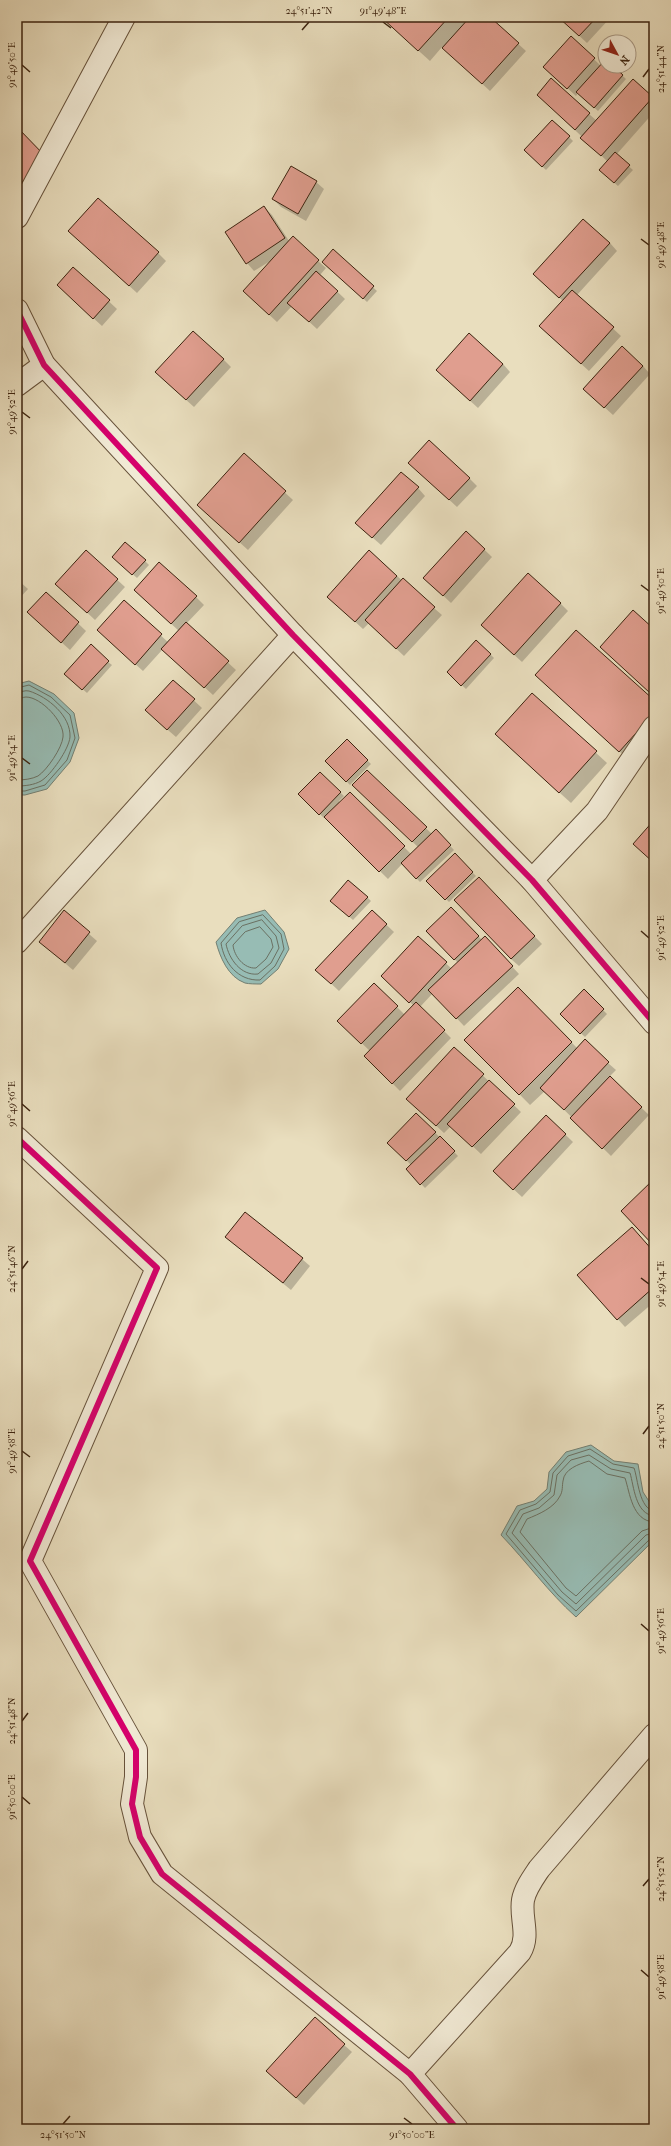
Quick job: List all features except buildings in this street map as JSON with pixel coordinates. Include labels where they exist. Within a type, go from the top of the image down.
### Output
[{"type":"street","points":[[17,217],[124,17]]},
{"type":"street","points":[[17,310],[44,365],[293,635],[532,880],[654,1023]]},
{"type":"street","points":[[17,385],[44,365]]},
{"type":"street","points":[[17,942],[293,635]]},
{"type":"street","points":[[532,880],[597,811],[654,727]]},
{"type":"street","points":[[17,1138],[157,1268],[30,1561],[136,1750],[136,1778],[132,1804],[140,1837],[162,1874],[410,2074],[457,2129]]},
{"type":"street","points":[[410,2074],[520,1952],[525,1939],[523,1900],[532,1879],[654,1735]]},
{"type":"water","points":[[29,681],[54,694],[74,713],[79,738],[70,762],[47,789],[25,795],[17,795],[17,684]]},
{"type":"water","points":[[265,910],[284,932],[289,949],[278,969],[261,984],[245,983],[229,971],[222,960],[216,942],[237,918]]},
{"type":"water","points":[[591,1445],[614,1461],[638,1464],[643,1492],[654,1509],[654,1540],[576,1617],[556,1597],[501,1535],[517,1506],[534,1501],[547,1489],[549,1472],[566,1452]]},
{"type":"cycle path","points":[[17,310],[44,365],[293,635],[532,880],[654,1023]]},
{"type":"cycle path","points":[[17,1138],[157,1268],[30,1561],[136,1750],[136,1777],[132,1804],[140,1837],[162,1874],[410,2074],[457,2129]]}]
